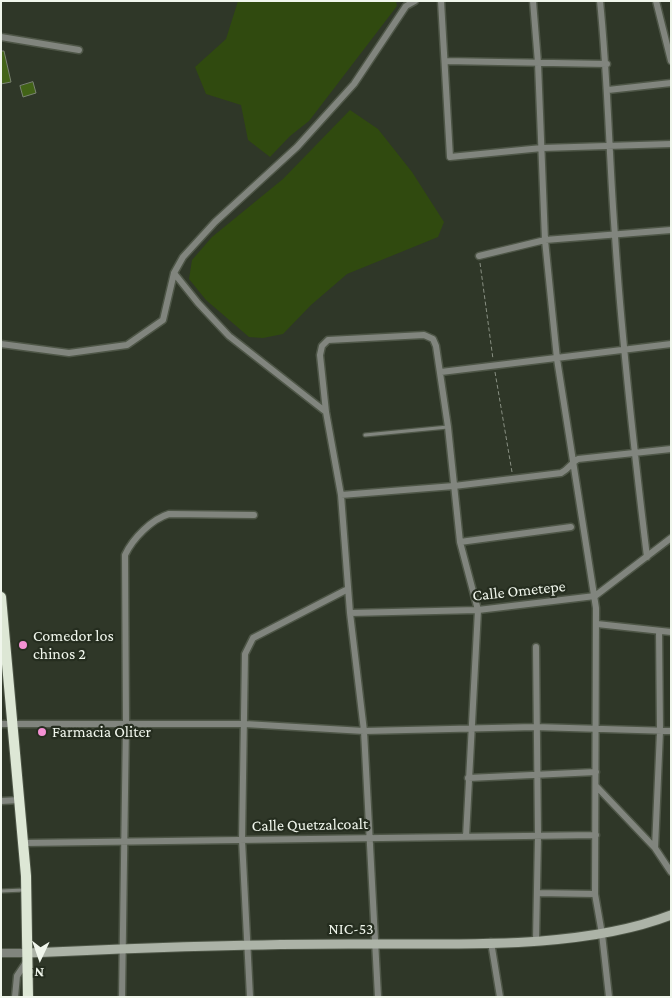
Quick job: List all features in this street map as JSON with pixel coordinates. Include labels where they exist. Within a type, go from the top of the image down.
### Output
[{"type":"highway","points":[[1,597],[24,843],[27,890],[28,997]]},
{"type":"main road","name":"NIC-53","points":[[28,956],[122,948],[246,944],[422,945],[536,940],[602,934],[649,923],[671,915]]},
{"type":"street","points":[[1,344],[69,353],[127,345],[162,320],[174,273],[183,257],[215,222],[297,147],[354,84],[405,4],[415,1]]},
{"type":"street","points":[[441,1],[450,157],[542,148],[671,144]]},
{"type":"street","points":[[533,1],[542,148],[544,240],[557,359],[595,596],[597,624],[595,894],[602,934],[609,997]]},
{"type":"street","points":[[600,1],[607,64],[610,146],[623,349],[647,557]]},
{"type":"street","points":[[656,1],[671,61]]},
{"type":"street","points":[[1,37],[79,50]]},
{"type":"street","points":[[445,62],[607,64]]},
{"type":"street","points":[[608,90],[671,82]]},
{"type":"street","points":[[479,256],[544,240],[671,230]]},
{"type":"street","points":[[174,273],[198,303],[229,336],[326,412]]},
{"type":"street","points":[[378,997],[364,731],[350,613],[340,495],[326,412],[320,354],[322,346],[328,340],[424,335],[432,339],[441,372],[460,542],[478,610],[470,728],[466,837]]},
{"type":"street","points":[[441,372],[671,344]]},
{"type":"street","points":[[340,495],[454,486],[561,473],[568,470],[572,462],[586,458],[671,449]]},
{"type":"street","points":[[122,997],[126,724],[125,555],[128,547],[157,518],[169,514],[254,515]]},
{"type":"street","points":[[460,542],[571,526]]},
{"type":"street","points":[[595,596],[671,538]]},
{"type":"street","points":[[250,997],[242,840],[245,654],[253,638],[348,589]]},
{"type":"street","name":"Calle Ometepe","points":[[350,613],[478,610],[595,596]]},
{"type":"street","points":[[597,624],[671,632]]},
{"type":"street","points":[[655,848],[660,731],[659,631]]},
{"type":"street","points":[[536,647],[538,836],[536,940]]},
{"type":"street","points":[[1,724],[245,724],[364,731],[536,727],[671,731]]},
{"type":"street","points":[[468,778],[596,772]]},
{"type":"street","points":[[596,786],[655,848],[671,872]]},
{"type":"street","points":[[1,801],[20,800]]},
{"type":"street","name":"Calle Quetzalcoalt","points":[[24,843],[596,835]]},
{"type":"street","points":[[537,893],[595,894]]},
{"type":"street","points":[[491,942],[500,997]]},
{"type":"street","points":[[1,953],[28,956],[17,976],[16,997]]},
{"type":"lane","points":[[365,435],[448,427]]},
{"type":"lane","points":[[1,891],[27,890]]},
{"type":"green space","points":[[238,1],[396,1],[397,6],[309,121],[290,136],[270,157],[248,140],[241,105],[206,94],[195,67],[226,39]]},
{"type":"green space","points":[[350,110],[378,129],[412,172],[444,222],[438,237],[347,274],[311,305],[283,334],[263,338],[249,337],[206,300],[189,279],[192,260],[212,237],[283,179]]},
{"type":"building","points":[[1,51],[4,51],[11,82],[1,84]]},
{"type":"building","points":[[33,82],[36,93],[23,97],[20,86]]},
{"type":"place","name":"Comedor los chinos 2","points":[[23,645]]},
{"type":"place","name":"Farmacia Oliter","points":[[42,732]]}]
